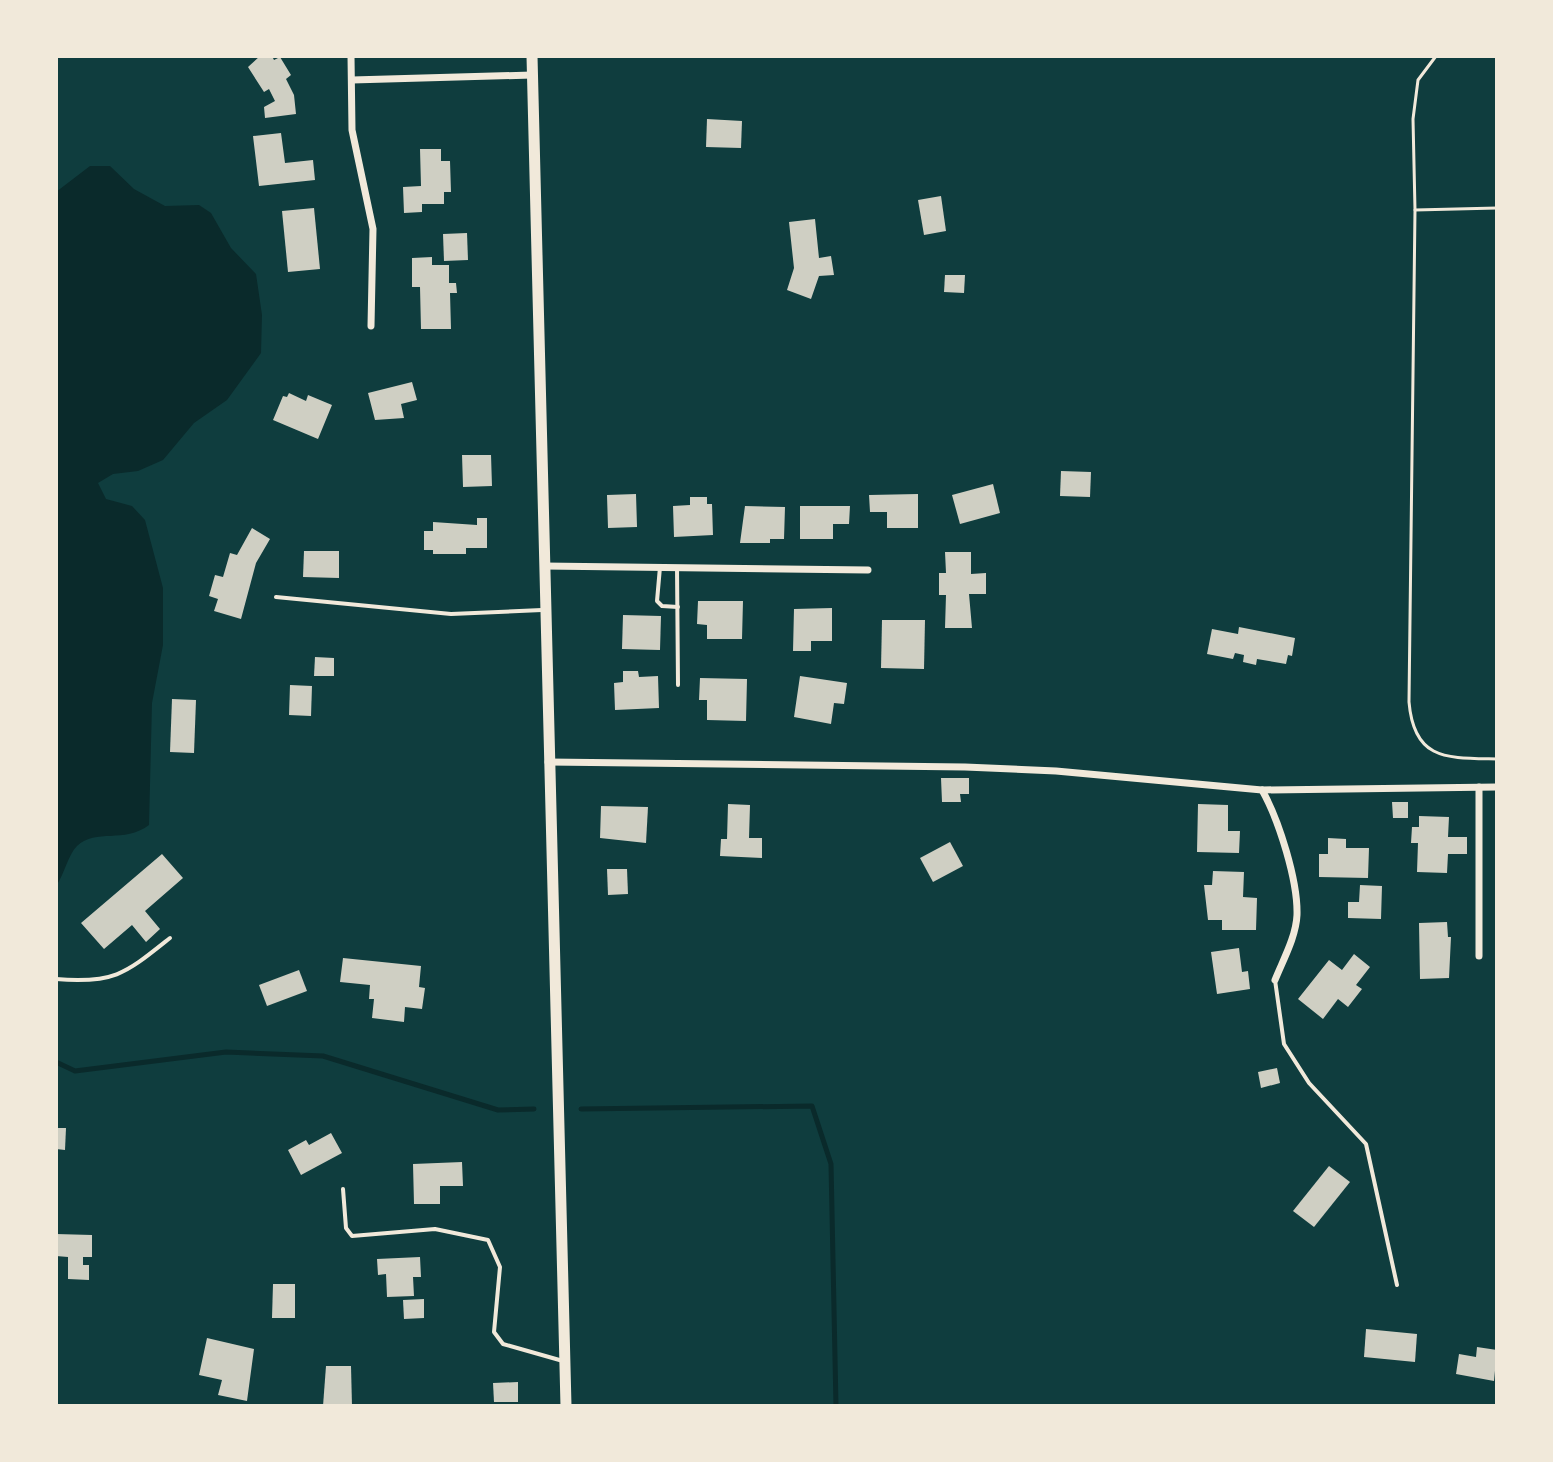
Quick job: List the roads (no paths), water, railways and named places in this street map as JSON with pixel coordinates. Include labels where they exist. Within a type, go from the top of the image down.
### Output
[{"type":"main road","points":[[532,56],[566,1406]]},
{"type":"street","points":[[351,56],[356,155],[373,229],[371,326]]},
{"type":"street","points":[[352,80],[532,75]]},
{"type":"street","points":[[544,566],[868,570]]},
{"type":"street","points":[[548,762],[1011,769],[1262,790],[1497,787]]},
{"type":"street","points":[[1479,787],[1479,956]]},
{"type":"street","points":[[1262,790],[1271,806],[1290,874],[1297,915],[1275,980]]},
{"type":"lane","points":[[660,567],[657,601],[662,606],[678,607]]},
{"type":"lane","points":[[677,567],[678,685]]},
{"type":"lane","points":[[276,597],[451,614],[545,610]]},
{"type":"lane","points":[[56,979],[98,981],[127,972],[170,938]]},
{"type":"lane","points":[[1275,980],[1284,1044],[1309,1083],[1366,1144],[1397,1285]]},
{"type":"lane","points":[[343,1189],[346,1228],[352,1236],[435,1229],[488,1240],[500,1267],[494,1332],[503,1344],[547,1359],[565,1361]]},
{"type":"water","points":[[90,166],[110,166],[134,189],[165,206],[199,205],[211,213],[231,248],[256,274],[262,315],[261,353],[227,400],[194,423],[163,460],[138,471],[113,474],[98,483],[106,499],[132,506],[145,520],[163,588],[163,645],[152,703],[149,825],[130,834],[93,838],[77,846],[56,886],[56,192]]},
{"type":"waterway","points":[[56,1062],[75,1071],[226,1052],[323,1056],[498,1110],[534,1109]]},
{"type":"waterway","points":[[581,1109],[812,1106],[831,1164],[836,1406]]}]
